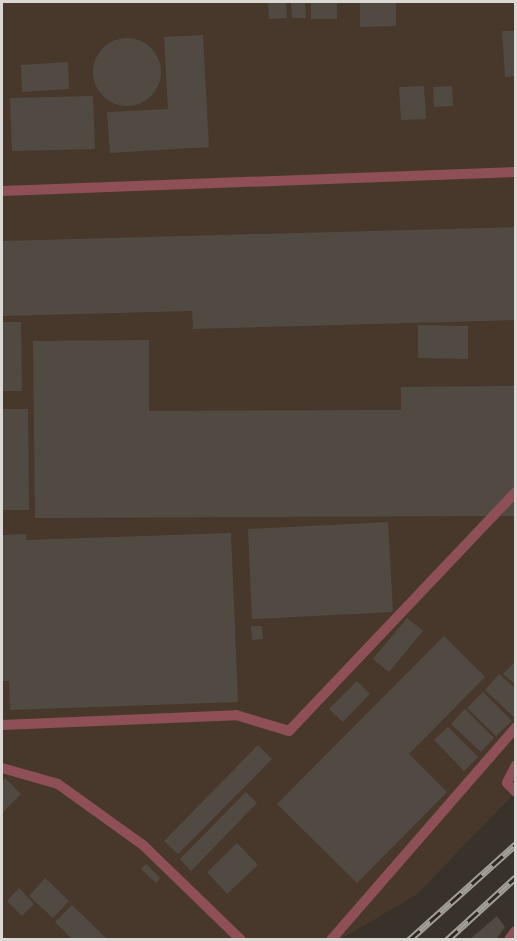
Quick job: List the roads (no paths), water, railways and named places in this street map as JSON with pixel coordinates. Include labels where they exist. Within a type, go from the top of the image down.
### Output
[{"type":"street","points":[[511,939],[516,933]]},
{"type":"lane","points":[[2,191],[516,172]]},
{"type":"lane","points":[[2,725],[236,715],[289,731],[516,492]]},
{"type":"lane","points":[[331,939],[516,727]]},
{"type":"lane","points":[[516,765],[507,783],[516,792]]},
{"type":"lane","points":[[2,768],[58,784],[142,845],[241,939]]},
{"type":"railway","points":[[409,940],[516,844]]},
{"type":"railway","points":[[447,940],[516,877]]}]
